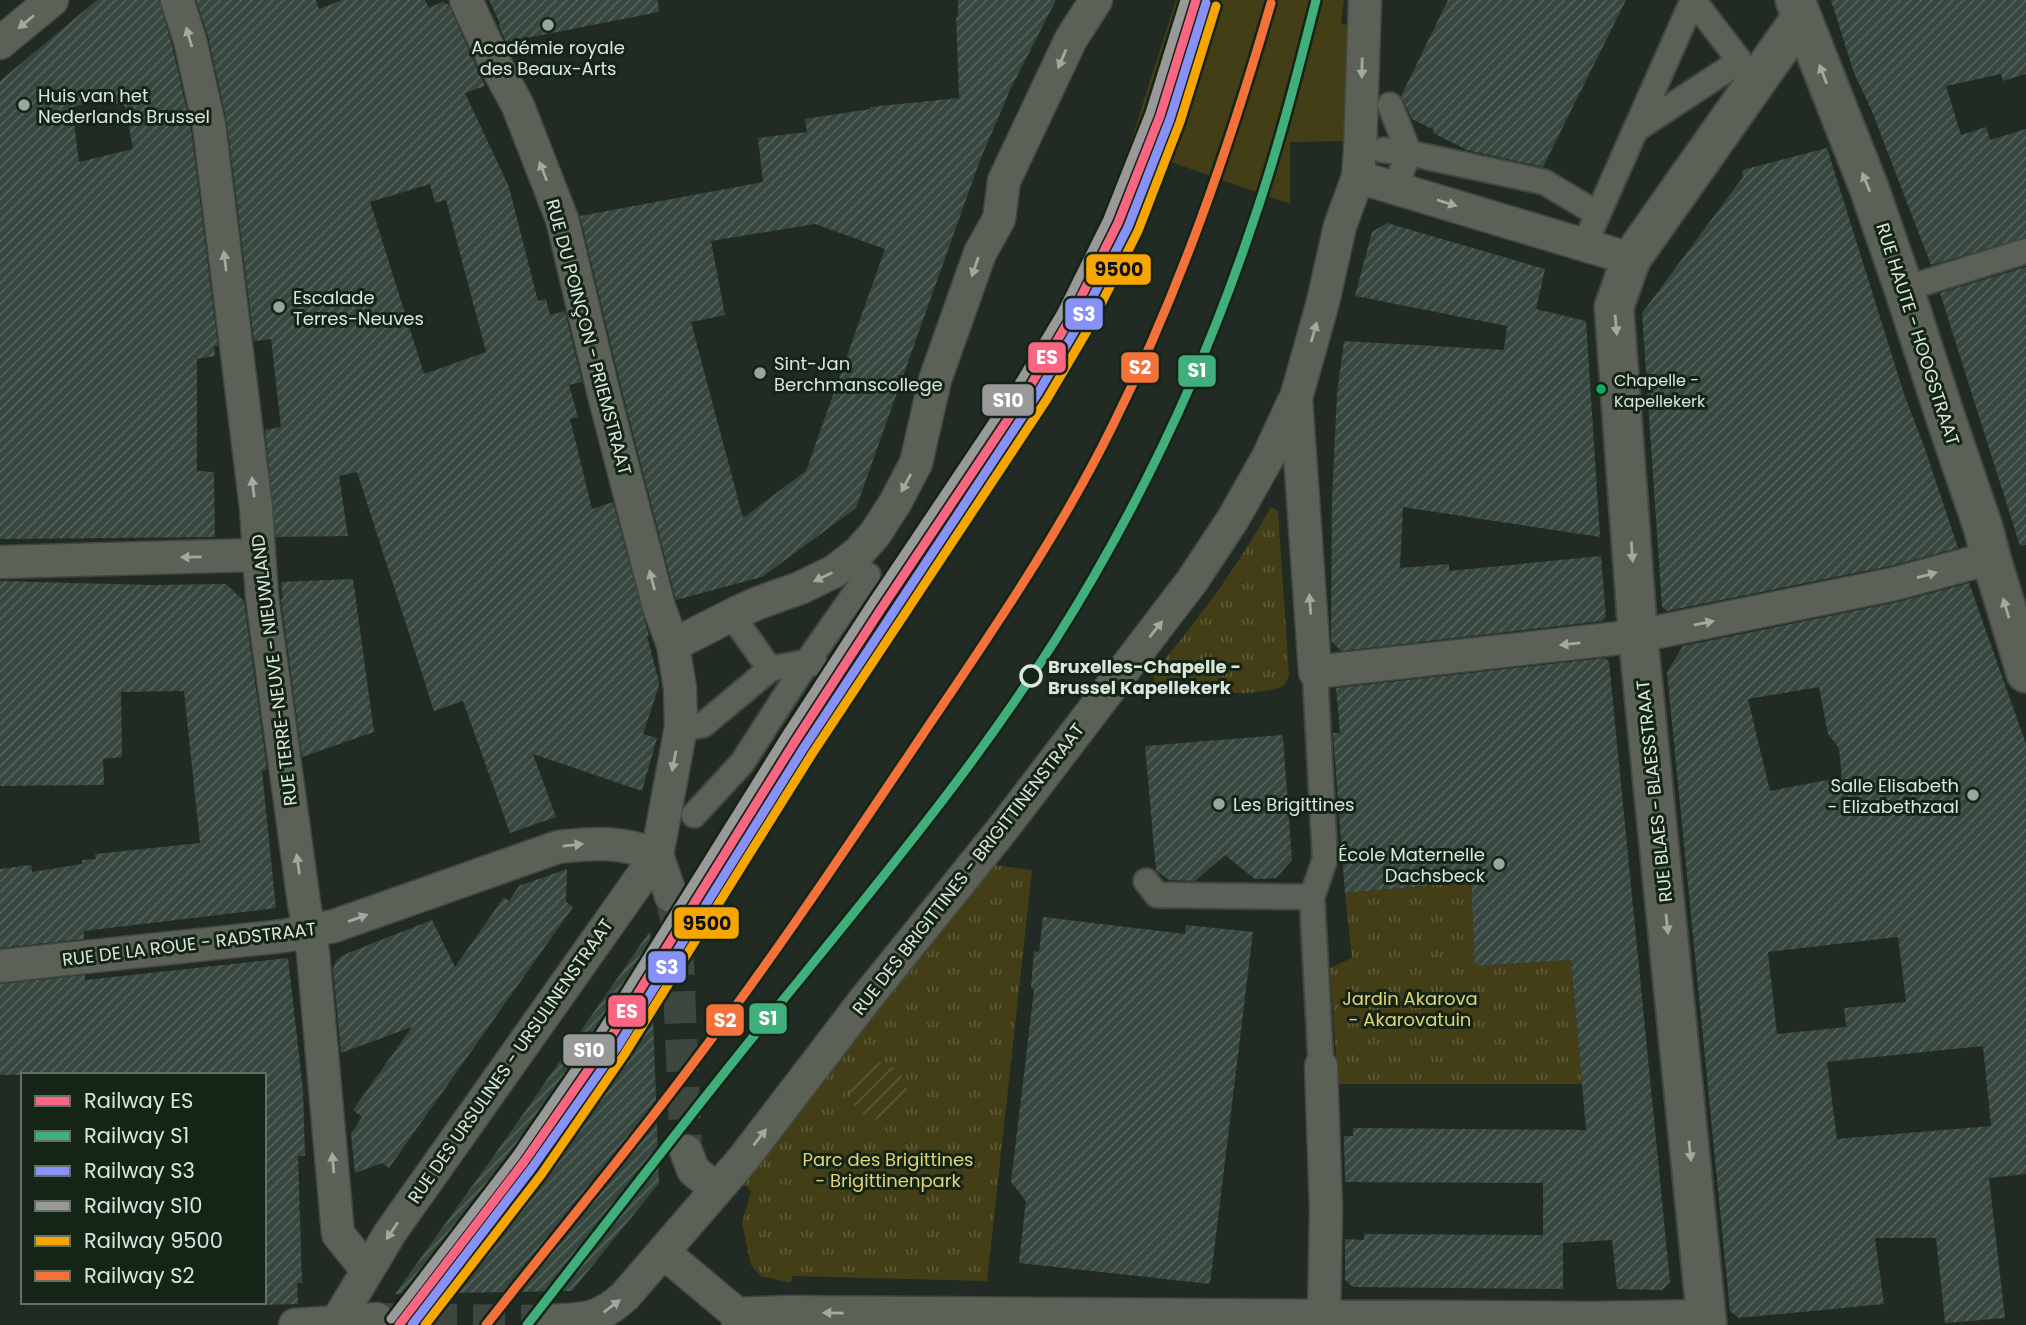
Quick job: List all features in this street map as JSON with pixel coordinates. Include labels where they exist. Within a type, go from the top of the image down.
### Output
[{"type":"street","points":[[0,44],[52,0]]},
{"type":"street","name":"RUE TERRE-NEUVE - NIEUWLAND","points":[[177,0],[190,40],[209,125],[254,494],[261,597],[313,953],[338,1234],[367,1270]]},
{"type":"street","name":"RUE DU POINÇON - PRIEMSTRAAT","points":[[466,0],[518,106],[562,219],[659,607],[673,645],[680,688],[681,727],[657,855]]},
{"type":"street","points":[[673,645],[758,603],[800,588],[835,571],[859,552],[875,534],[916,463],[935,380],[979,253],[999,219],[1004,181],[1070,39],[1096,0]]},
{"type":"street","points":[[1324,1317],[1326,1209],[1312,897],[1325,859],[1296,398],[1323,302],[1340,226],[1358,177],[1365,0]]},
{"type":"street","points":[[1383,150],[1405,164],[1544,182],[1594,222],[1693,0],[1740,61],[1635,131]]},
{"type":"street","name":"RUE BLAES - BLAESSTRAAT","points":[[1707,1321],[1637,636],[1614,307],[1631,259],[1798,9]]},
{"type":"street","name":"RUE HAUTE - HOOGSTRAAT","points":[[1798,9],[1869,188],[1904,289],[1983,527],[2026,673]]},
{"type":"street","points":[[1390,105],[1405,164]]},
{"type":"street","points":[[1358,177],[1631,259]]},
{"type":"street","points":[[1904,289],[2026,251]]},
{"type":"street","name":"RUE DES BRIGITTINES - BRIGITTINENSTRAAT","points":[[547,1321],[579,1319],[611,1310],[744,1158],[864,1001],[1001,831],[1192,581],[1233,519],[1268,457],[1296,398]]},
{"type":"street","points":[[0,562],[259,555]]},
{"type":"street","points":[[1315,672],[1637,636],[1894,584],[1991,558]]},
{"type":"street","points":[[694,815],[742,763],[816,663],[868,575]]},
{"type":"street","points":[[740,627],[771,669]]},
{"type":"street","points":[[691,726],[703,725],[771,669],[816,663]]},
{"type":"street","name":"RUE DE LA ROUE - RADSTRAAT","points":[[0,966],[283,936],[334,926],[558,847],[597,842],[633,846],[657,855]]},
{"type":"street","points":[[657,855],[671,896]]},
{"type":"street","name":"RUE DES URSULINES - URSULINENSTRAAT","points":[[367,1270],[390,1233],[657,855]]},
{"type":"street","points":[[1146,881],[1157,895],[1312,897]]},
{"type":"street","points":[[686,1151],[693,1170],[716,1188]]},
{"type":"street","points":[[663,1252],[738,1319],[785,1312],[1245,1321],[1324,1317],[1707,1321]]},
{"type":"street","points":[[336,1323],[367,1270]]},
{"type":"street","points":[[295,1325],[377,1319]]},
{"type":"green space","points":[[1176,0],[1344,0],[1341,24],[1350,25],[1347,141],[1290,142],[1290,204],[1129,147]]},
{"type":"green space","points":[[1271,507],[1278,511],[1289,675],[1284,685],[1276,689],[1244,693],[1156,693],[1153,673],[1216,593]]},
{"type":"green space","name":"Parc des Brigittines - Brigittinenpark","points":[[986,864],[1032,870],[987,1281],[792,1276],[791,1283],[761,1276],[751,1265],[742,1223],[751,1191],[742,1183]]},
{"type":"green space","name":"Jardin Akarova - Akarovatuin","points":[[1471,882],[1475,966],[1571,960],[1582,1084],[1338,1084],[1330,968],[1352,958],[1345,893]]},
{"type":"green space","points":[[875,1062],[894,1068],[905,1081],[907,1089],[903,1106],[896,1114],[888,1112],[879,1120],[858,1110],[850,1092],[856,1074]]},
{"type":"building","points":[[97,0],[159,0],[191,128],[218,346],[214,346],[215,356],[197,359],[197,471],[214,472],[215,537],[0,539],[0,81]],"holes":[[[108,101],[125,106],[133,149],[79,162],[72,107]]]},
{"type":"building","points":[[196,0],[316,0],[319,9],[342,0],[425,0],[429,8],[442,2],[449,5],[485,86],[465,93],[509,187],[538,301],[546,299],[550,315],[565,311],[582,382],[569,385],[578,417],[570,419],[592,509],[613,502],[649,636],[659,682],[643,734],[657,738],[642,791],[533,754],[556,817],[510,833],[463,701],[434,711],[357,472],[339,476],[348,536],[276,537],[265,430],[281,427],[271,339],[254,341],[227,123],[208,36]],"holes":[[[430,184],[435,203],[446,200],[486,352],[424,374],[370,202]]]},
{"type":"building","name":"Académie royale des Beaux-Arts","points":[[489,0],[658,0],[659,12],[506,42]]},
{"type":"building","name":"Sint-Jan Berchmanscollege","points":[[958,0],[1056,0],[1010,90],[979,163],[856,508],[762,577],[676,600],[580,216],[763,182],[758,138],[807,132],[805,119],[870,107],[959,98]],"holes":[[[815,224],[885,249],[806,471],[743,518],[691,322],[725,315],[711,241]]]},
{"type":"building","points":[[1448,0],[1626,0],[1543,167],[1467,150],[1412,119],[1401,96]]},
{"type":"building","points":[[1831,0],[2026,0],[2026,74],[2003,81],[2001,74],[1946,86],[1961,135],[1986,127],[1990,140],[2026,129],[2026,237],[1931,265],[1871,109],[1854,73]]},
{"type":"building","points":[[1827,148],[1904,394],[1958,548],[1890,566],[1667,611],[1662,607],[1642,313],[1743,177],[1742,170]]},
{"type":"building","points":[[1387,223],[1545,269],[1536,309],[1586,321],[1600,537],[1403,507],[1400,568],[1449,564],[1449,571],[1601,556],[1606,617],[1602,621],[1341,651],[1331,641],[1332,499],[1337,394],[1344,341],[1504,350],[1507,326],[1355,296],[1372,232]]},
{"type":"building","points":[[2026,267],[2026,545],[2020,546],[1940,293]]},
{"type":"building","points":[[353,579],[374,732],[302,757],[281,582]]},
{"type":"building","points":[[0,581],[226,584],[244,601],[267,769],[262,771],[276,908],[84,931],[84,939],[0,948],[0,869],[31,865],[32,872],[82,864],[82,860],[96,859],[95,854],[200,843],[184,691],[121,692],[122,757],[103,759],[104,785],[0,786]]},
{"type":"building","points":[[1969,583],[2026,744],[2026,1174],[1989,1178],[2005,1318],[1945,1323],[1936,1238],[1875,1238],[1884,1304],[1739,1318],[1730,1311],[1667,672],[1683,646],[1898,602]],"holes":[[[1819,687],[1828,734],[1839,748],[1842,777],[1770,791],[1748,699]],[[1898,937],[1906,1002],[1844,1008],[1846,1027],[1777,1034],[1768,952]],[[1983,1046],[1991,1126],[1837,1139],[1827,1062]]]},
{"type":"building","points":[[1605,658],[1609,662],[1670,1282],[1662,1290],[1617,1289],[1612,1240],[1563,1243],[1563,1289],[1353,1287],[1345,1280],[1345,1239],[1364,1240],[1364,1234],[1543,1235],[1543,1183],[1345,1182],[1344,1136],[1353,1136],[1353,1128],[1586,1130],[1571,960],[1475,966],[1471,882],[1345,893],[1333,733],[1340,733],[1336,688]]},
{"type":"building","points":[[1281,735],[1292,860],[1276,878],[1255,879],[1225,855],[1195,881],[1169,880],[1159,873],[1156,870],[1145,746]]},
{"type":"building","points":[[567,869],[566,902],[573,907],[389,1168],[382,1163],[355,1173],[351,1134],[362,1117],[353,1110],[412,1027],[341,1053],[333,970],[335,963],[348,953],[432,920],[455,967],[504,897],[509,901],[519,886]]},
{"type":"building","points":[[1043,917],[1185,934],[1186,925],[1253,932],[1210,1284],[1019,1263],[1026,1201],[1011,1182],[1034,990],[1031,987],[1034,951],[1039,952]]},
{"type":"building","points":[[650,931],[659,1183],[572,1291],[395,1294],[510,1133]]},
{"type":"building","points":[[288,958],[303,1090],[305,1156],[298,1156],[302,1283],[297,1283],[298,1304],[264,1305],[266,1073],[0,1075],[0,984],[85,975],[85,980]]},
{"type":"tunnel","points":[[671,896],[676,919],[686,1151]]},
{"type":"tunnel","points":[[377,1319],[547,1321]]},
{"type":"rail line","name":"S10","points":[[391,1319],[516,1156],[598,1037],[785,737],[1020,382],[1062,312],[1108,219],[1150,113],[1185,0]]},
{"type":"rail line","name":"ES","points":[[399,1325],[524,1162],[607,1043],[794,743],[1029,388],[1071,317],[1118,223],[1160,116],[1196,0]]},
{"type":"rail line","name":"S1","points":[[527,1325],[943,800],[1022,691],[1094,576],[1160,451],[1217,322],[1268,176],[1316,0]]},
{"type":"rail line","name":"S3","points":[[412,1325],[532,1168],[616,1049],[803,749],[1038,393],[1080,322],[1128,227],[1170,119],[1206,3]]},
{"type":"rail line","name":"S2","points":[[486,1325],[643,1129],[753,982],[972,661],[1070,506],[1113,425],[1160,323],[1220,165],[1271,3]]},
{"type":"rail line","name":"9500","points":[[425,1325],[541,1175],[624,1055],[812,754],[1047,399],[1090,326],[1138,231],[1180,122],[1216,6]]},
{"type":"place","name":"Académie royale des Beaux-Arts","points":[[548,25]]},
{"type":"place","name":"Huis van het Nederlands Brussel","points":[[24,105]]},
{"type":"place","name":"Escalade Terres-Neuves","points":[[279,307]]},
{"type":"place","name":"Sint-Jan Berchmanscollege","points":[[760,373]]},
{"type":"place","name":"Chapelle - Kapellekerk","points":[[1601,389]]},
{"type":"place","name":"Bruxelles-Chapelle - Brussel Kapellekerk","points":[[1031,676]]},
{"type":"place","name":"Salle Elisabeth - Elizabethzaal","points":[[1973,795]]},
{"type":"place","name":"Les Brigittines","points":[[1219,804]]},
{"type":"place","name":"École Maternelle Dachsbeck","points":[[1499,864]]}]
